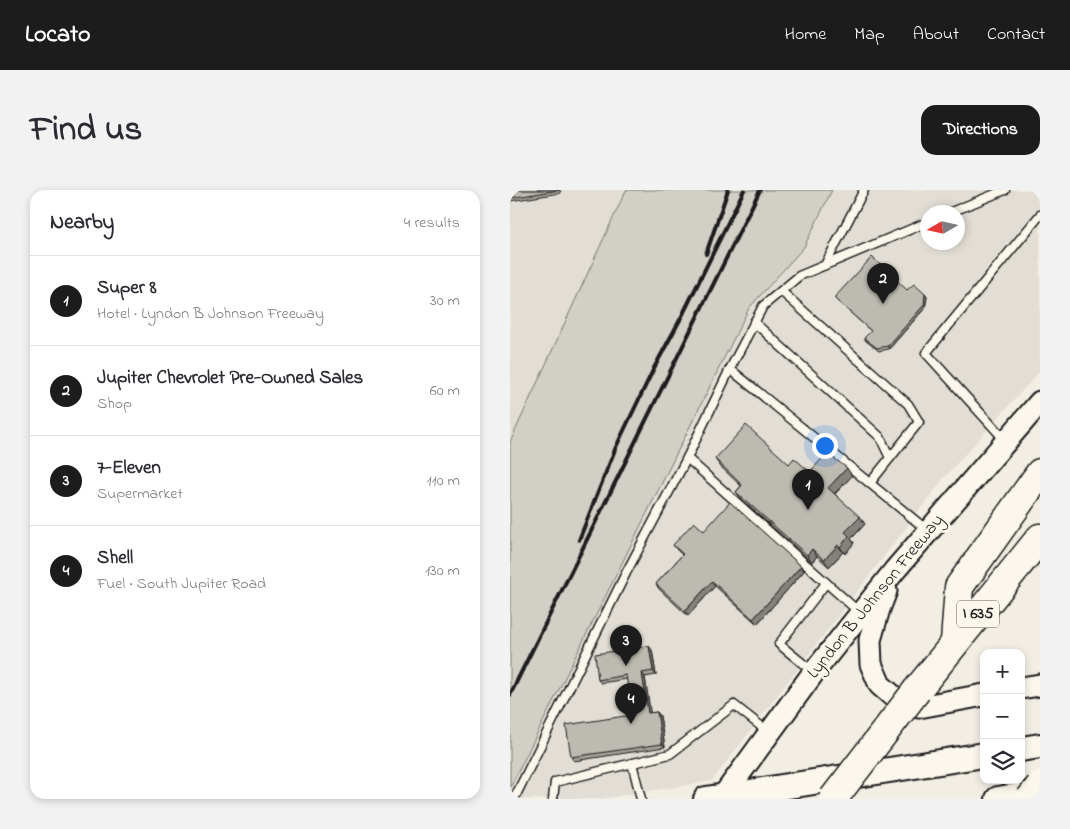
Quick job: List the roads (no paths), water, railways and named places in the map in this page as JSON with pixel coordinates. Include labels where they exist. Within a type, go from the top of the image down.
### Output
[{"type":"highway","points":[[955,642],[959,587],[1040,473]]},
{"type":"highway","name":"I 635","points":[[833,799],[955,642],[1040,538]]},
{"type":"highway","points":[[1030,799],[1040,786]]},
{"type":"main road","name":"Lyndon B Johnson Freeway","points":[[717,798],[895,570],[1040,402]]},
{"type":"main road","points":[[895,570],[879,609],[870,640],[871,664],[880,685],[901,704],[920,707],[980,696]]},
{"type":"main road","points":[[1025,687],[1040,685]]},
{"type":"main road","points":[[1025,748],[1040,746]]},
{"type":"main road","points":[[717,798],[980,756]]},
{"type":"main road","points":[[998,799],[1040,792]]},
{"type":"lane","points":[[825,265],[864,190]]},
{"type":"lane","points":[[965,206],[1005,190]]},
{"type":"lane","points":[[1006,441],[926,353],[1040,214]]},
{"type":"lane","points":[[514,799],[626,573],[687,458],[763,306],[799,276],[920,225]]},
{"type":"lane","points":[[780,291],[908,404],[919,422],[870,484]]},
{"type":"lane","points":[[754,322],[880,437],[890,458]]},
{"type":"lane","points":[[730,369],[928,531]]},
{"type":"lane","points":[[687,458],[861,614]]},
{"type":"lane","points":[[814,672],[778,644],[826,583]]},
{"type":"lane","points":[[553,799],[555,782],[670,754],[734,705],[769,733]]},
{"type":"lane","points":[[632,763],[641,799]]},
{"type":"railway","points":[[706,254],[728,190]]},
{"type":"railway","points":[[579,540],[616,447],[744,190]]},
{"type":"railway","points":[[510,695],[760,190]]},
{"type":"place","name":"Jupiter Chevrolet Pre-Owned Sales","points":[[883,304]]},
{"type":"place","name":"Super 8","points":[[808,510]]},
{"type":"place","name":"7-Eleven","points":[[626,666]]},
{"type":"place","name":"Shell","points":[[631,724]]}]
